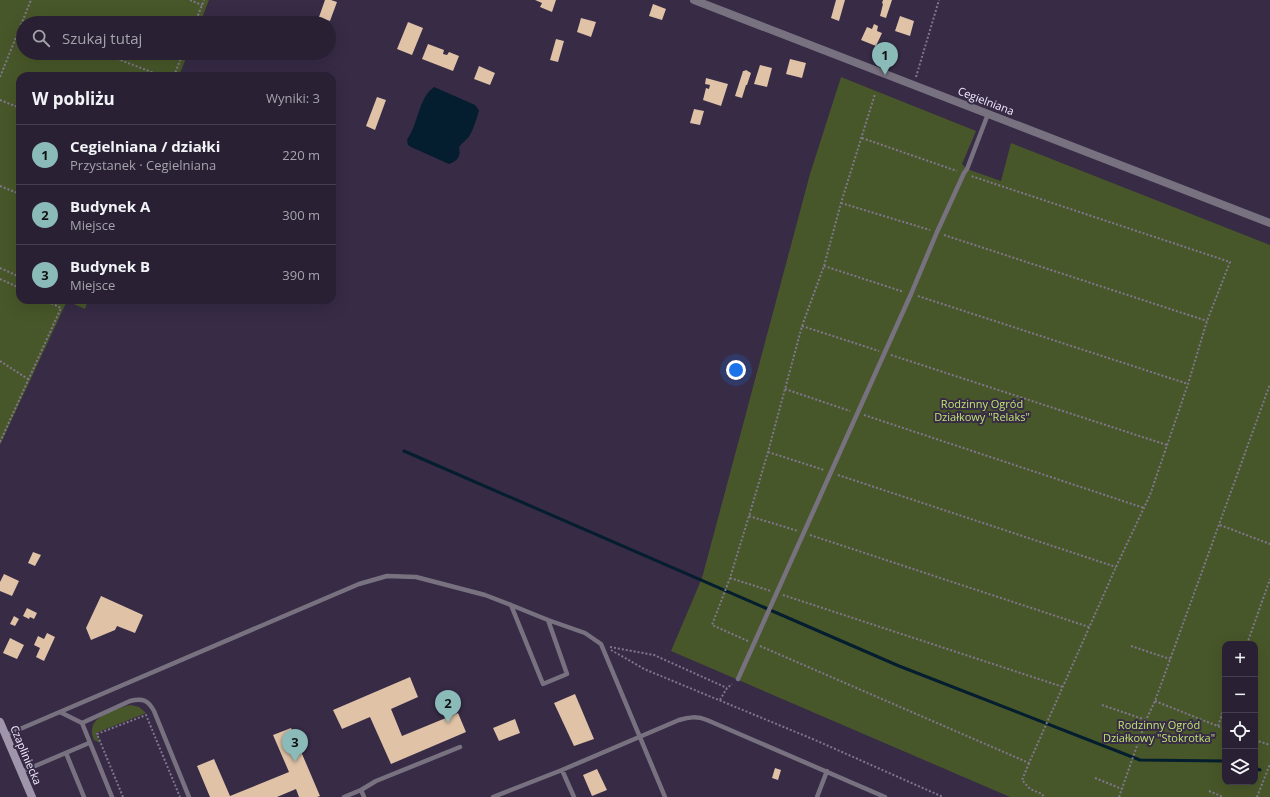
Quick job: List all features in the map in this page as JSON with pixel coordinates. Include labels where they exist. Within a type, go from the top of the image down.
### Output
[{"type":"main road","name":"Czapliniecka","points":[[0,722],[32,797]]},
{"type":"street","name":"Cegielniana","points":[[694,0],[1270,223]]},
{"type":"lane","points":[[738,680],[911,294],[937,232],[967,169],[988,114]]},
{"type":"lane","points":[[6,735],[359,584],[387,576],[416,577],[511,605],[585,633],[601,644],[665,797]]},
{"type":"lane","points":[[511,605],[543,684],[567,674],[548,620]]},
{"type":"lane","points":[[82,723],[137,699],[151,704],[189,797]]},
{"type":"lane","points":[[60,712],[82,723],[112,797]]},
{"type":"lane","points":[[493,797],[562,770],[679,720],[692,717],[702,718],[886,797]]},
{"type":"lane","points":[[21,772],[89,743]]},
{"type":"lane","points":[[344,797],[460,746]]},
{"type":"lane","points":[[66,753],[84,797]]},
{"type":"lane","points":[[562,770],[574,797]]},
{"type":"lane","points":[[817,797],[828,771]]},
{"type":"lane","points":[[361,790],[364,797]]},
{"type":"path","points":[[26,16],[31,0]]},
{"type":"path","points":[[190,0],[202,5]]},
{"type":"path","points":[[198,16],[204,0]]},
{"type":"path","points":[[913,86],[938,0]]},
{"type":"path","points":[[0,77],[16,41]]},
{"type":"path","points":[[120,60],[152,72]]},
{"type":"path","points":[[176,72],[180,60]]},
{"type":"path","points":[[876,94],[841,203],[824,266],[802,326],[750,516],[730,578],[712,625],[1029,763]]},
{"type":"path","points":[[0,100],[16,106]]},
{"type":"path","points":[[862,138],[1230,262],[1207,321],[1188,384],[1150,495],[1089,627],[1022,780],[1030,789],[1042,794],[1044,797]]},
{"type":"path","points":[[0,186],[16,192]]},
{"type":"path","points":[[841,203],[937,232],[1207,321]]},
{"type":"path","points":[[824,266],[1188,384]]},
{"type":"path","points":[[0,268],[16,275]]},
{"type":"path","points":[[0,279],[16,286]]},
{"type":"path","points":[[0,442],[61,308],[53,304]]},
{"type":"path","points":[[802,326],[1167,445]]},
{"type":"path","points":[[0,361],[28,379]]},
{"type":"path","points":[[1119,797],[1270,384]]},
{"type":"path","points":[[785,389],[1144,508]]},
{"type":"path","points":[[768,452],[1116,567]]},
{"type":"path","points":[[750,516],[1089,627]]},
{"type":"path","points":[[1220,524],[1270,544]]},
{"type":"path","points":[[730,578],[1063,687]]},
{"type":"path","points":[[1248,641],[1270,579]]},
{"type":"path","points":[[601,644],[654,655],[727,688]]},
{"type":"path","points":[[601,644],[644,669],[815,740],[943,797]]},
{"type":"path","points":[[1131,646],[1170,659]]},
{"type":"path","points":[[720,700],[727,688],[738,680]]},
{"type":"path","points":[[1155,701],[1222,727]]},
{"type":"path","points":[[1102,706],[1146,720]]},
{"type":"path","points":[[1218,726],[1222,713]]},
{"type":"path","points":[[123,797],[97,734],[146,715],[180,797]]},
{"type":"path","points":[[1258,741],[1270,746]]},
{"type":"path","points":[[1257,797],[1270,764]]},
{"type":"path","points":[[1095,778],[1122,789]]},
{"type":"path","points":[[1210,792],[1223,797]]},
{"type":"green space","points":[[0,0],[209,0],[203,16],[16,16],[16,60],[185,60],[181,72],[16,72],[16,304],[66,304],[0,445]]},
{"type":"green space","name":"Rodzinny Ogród Działkowy \"Relaks\"","points":[[841,77],[976,131],[962,164],[967,169],[1001,181],[1011,143],[1270,245],[1270,797],[1010,797],[671,651],[702,578],[810,174]]},
{"type":"green space","points":[[74,304],[87,304],[85,309]]},
{"type":"green space","points":[[131,705],[139,707],[146,713],[96,733],[100,743],[94,740],[92,729],[93,725],[99,718],[112,711]]},
{"type":"water","points":[[434,87],[475,105],[479,110],[470,136],[459,147],[460,153],[458,158],[449,164],[411,147],[408,145],[407,140],[424,99]]},
{"type":"building","points":[[325,0],[337,2],[332,16],[319,16]]},
{"type":"building","points":[[535,0],[556,0],[552,12],[540,7],[542,3]]},
{"type":"building","points":[[836,0],[845,0],[839,21],[831,18]]},
{"type":"building","points":[[883,0],[892,0],[886,18],[880,16]]},
{"type":"building","points":[[653,4],[666,9],[662,20],[649,16]]},
{"type":"building","points":[[900,16],[914,21],[910,36],[895,31]]},
{"type":"building","points":[[581,18],[596,22],[591,37],[577,32]]},
{"type":"building","points":[[408,22],[423,28],[412,55],[397,49]]},
{"type":"building","points":[[874,24],[878,26],[877,31],[882,33],[876,46],[861,40],[867,27],[872,29]]},
{"type":"building","points":[[556,39],[564,41],[558,62],[550,60]]},
{"type":"building","points":[[428,44],[444,50],[443,54],[447,55],[449,52],[459,56],[453,71],[422,59]]},
{"type":"building","points":[[790,59],[806,63],[802,78],[786,74]]},
{"type":"building","points":[[760,65],[772,68],[767,87],[754,84]]},
{"type":"building","points":[[479,66],[495,73],[490,85],[474,79]]},
{"type":"building","points":[[746,70],[751,73],[742,98],[735,96],[743,71]]},
{"type":"building","points":[[706,78],[728,84],[721,106],[703,100],[706,88],[709,89],[710,85],[705,84]]},
{"type":"building","points":[[377,97],[386,100],[375,130],[366,126]]},
{"type":"building","points":[[694,109],[704,111],[700,125],[690,123]]},
{"type":"building","points":[[33,552],[41,555],[35,566],[28,563]]},
{"type":"building","points":[[4,574],[19,581],[12,596],[0,591],[0,582]]},
{"type":"building","points":[[101,596],[143,615],[135,633],[117,626],[115,630],[91,640],[86,628]]},
{"type":"building","points":[[27,608],[37,613],[34,619],[30,617],[29,619],[23,616]]},
{"type":"building","points":[[14,616],[19,619],[15,626],[10,624]]},
{"type":"building","points":[[47,633],[55,637],[44,661],[36,657],[40,648],[34,645],[38,636],[44,639]]},
{"type":"building","points":[[10,638],[24,645],[17,659],[3,653]]},
{"type":"building","points":[[410,677],[418,697],[391,709],[402,736],[458,713],[466,732],[391,764],[370,717],[342,729],[333,710]]},
{"type":"building","points":[[575,694],[594,739],[574,746],[554,703]]},
{"type":"building","points":[[515,719],[520,733],[499,741],[493,728]]},
{"type":"building","points":[[291,728],[320,796],[299,797],[296,789],[277,797],[210,797],[197,766],[214,759],[230,796],[289,772],[273,735]]},
{"type":"building","points":[[775,768],[781,770],[778,780],[772,778]]},
{"type":"building","points":[[597,769],[607,790],[592,796],[583,775]]},
{"type":"waterway","points":[[404,451],[899,666],[1140,760],[1222,761]]},
{"type":"place","name":"Cegielniana / działki","points":[[885,75]]},
{"type":"place","name":"Budynek A","points":[[448,723]]},
{"type":"place","name":"Budynek B","points":[[295,762]]},
{"type":"park label","name":"Rodzinny Ogród Działkowy \"Stokrotka\"","points":[[1159,731]]}]
